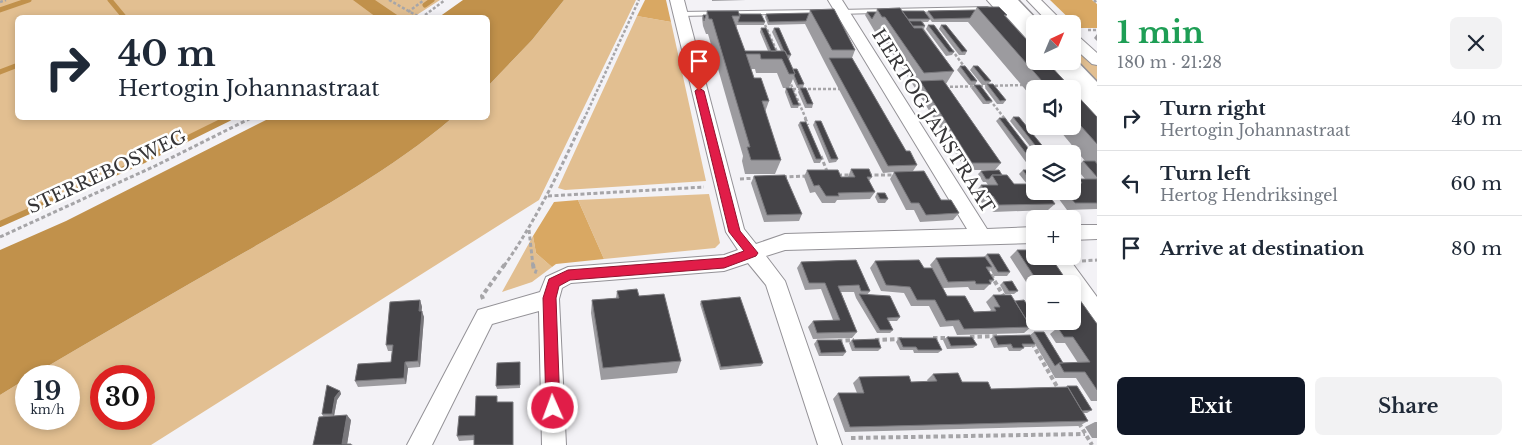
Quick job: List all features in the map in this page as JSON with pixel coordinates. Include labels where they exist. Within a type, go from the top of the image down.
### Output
[{"type":"street","points":[[1034,0],[1049,15]]},
{"type":"street","points":[[1001,3],[1026,22]]},
{"type":"street","points":[[1001,3],[1026,34]]},
{"type":"street","points":[[678,7],[735,232],[775,281],[829,442]]},
{"type":"street","name":"HERTOG JANSTRAAT","points":[[837,8],[975,238]]},
{"type":"street","points":[[1081,47],[1097,62]]},
{"type":"street","points":[[1058,70],[1097,112]]},
{"type":"street","points":[[1074,70],[1097,95]]},
{"type":"street","points":[[1081,233],[1097,232]]},
{"type":"street","points":[[419,445],[485,317],[551,291],[568,275],[724,263],[785,242],[1026,235]]},
{"type":"street","points":[[1062,265],[1097,314]]},
{"type":"street","points":[[551,291],[554,445]]},
{"type":"lane","points":[[837,8],[1001,3]]},
{"type":"lane","points":[[678,7],[760,13],[824,12]]},
{"type":"path","points":[[0,2],[6,0]]},
{"type":"path","points":[[389,0],[414,15]]},
{"type":"path","points":[[408,12],[424,0]]},
{"type":"path","points":[[425,15],[445,0]]},
{"type":"path","points":[[485,317],[482,296],[529,230],[548,196],[639,0]]},
{"type":"path","points":[[1094,0],[1097,3]]},
{"type":"path","points":[[760,13],[778,55]]},
{"type":"path","points":[[950,48],[967,71]]},
{"type":"path","points":[[786,72],[811,133]]},
{"type":"path","points":[[973,78],[1007,122]]},
{"type":"path","points":[[939,87],[1025,85]]},
{"type":"path","points":[[793,89],[851,89]]},
{"type":"path","name":"STERREBOSWEG","points":[[0,237],[155,166],[247,120]]},
{"type":"path","points":[[818,150],[828,175]]},
{"type":"path","points":[[819,176],[857,175]]},
{"type":"path","points":[[867,175],[905,175]]},
{"type":"path","points":[[780,177],[809,176]]},
{"type":"path","points":[[548,196],[723,183],[761,178]]},
{"type":"path","points":[[529,230],[534,271],[551,291]]},
{"type":"path","points":[[975,238],[1008,303]]},
{"type":"path","points":[[1027,335],[1061,393]]},
{"type":"path","points":[[931,338],[998,336]]},
{"type":"path","points":[[873,340],[911,339]]},
{"type":"path","points":[[834,341],[863,340]]},
{"type":"path","points":[[1076,417],[1092,445]]},
{"type":"path","points":[[829,442],[1085,434]]},
{"type":"shaded area","points":[[0,0],[440,0],[417,15],[15,15],[15,120],[225,120],[142,161],[0,224]]},
{"type":"shaded area","points":[[353,0],[375,0],[397,15],[373,15]]},
{"type":"shaded area","points":[[463,0],[564,0],[532,40],[490,84],[490,15],[442,15]]},
{"type":"shaded area","points":[[564,0],[636,0],[539,200],[151,445],[0,445],[0,395],[15,386],[15,430],[80,430],[80,365],[50,365],[352,190],[403,156],[449,120],[490,120],[490,84],[532,40]]},
{"type":"shaded area","points":[[645,0],[666,0],[671,22],[637,16]]},
{"type":"shaded area","points":[[1050,0],[1092,0],[1097,4],[1097,28],[1081,28],[1081,15],[1066,15]]},
{"type":"shaded area","points":[[637,16],[671,22],[706,181],[565,190],[558,188]]},
{"type":"shaded area","points":[[1081,50],[1097,66],[1097,82],[1081,65]]},
{"type":"shaded area","points":[[266,120],[449,120],[403,156],[352,190],[50,365],[15,365],[15,386],[0,395],[0,250],[66,221]]},
{"type":"shaded area","points":[[709,194],[720,243],[715,248],[604,259],[578,200]]},
{"type":"shaded area","points":[[578,200],[604,259],[556,264],[552,267],[536,253],[533,236],[554,202]]},
{"type":"shaded area","points":[[533,236],[536,253],[552,267],[532,282],[502,292]]},
{"type":"building","points":[[977,7],[999,7],[1007,15],[1004,15],[1026,39],[1026,63]]},
{"type":"building","points":[[900,8],[914,28],[922,28],[954,71],[924,73],[885,17],[882,17],[877,9]]},
{"type":"building","points":[[834,9],[855,50],[832,50],[810,10]]},
{"type":"building","points":[[975,10],[970,18],[934,19],[928,11]]},
{"type":"building","points":[[707,11],[738,11],[740,16],[732,16],[745,51],[785,51],[795,74],[789,74],[782,59],[761,59],[760,54],[746,54],[754,78],[761,78],[769,101],[762,101],[781,160],[751,160],[747,147],[750,147],[712,19],[709,19]]},
{"type":"building","points":[[902,11],[924,11],[930,19],[908,19]]},
{"type":"building","points":[[867,12],[876,12],[872,19]]},
{"type":"building","points":[[809,13],[806,21],[769,22],[766,14]]},
{"type":"building","points":[[739,14],[761,14],[765,22],[738,22]]},
{"type":"building","points":[[909,21],[921,21],[925,26],[913,26]]},
{"type":"building","points":[[928,25],[934,25],[954,52],[949,52]]},
{"type":"building","points":[[941,25],[946,25],[967,51],[962,52]]},
{"type":"building","points":[[761,28],[766,28],[776,51],[771,51]]},
{"type":"building","points":[[774,28],[779,28],[791,55],[787,55],[784,51]]},
{"type":"building","points":[[829,58],[852,58],[906,151],[910,151],[917,165],[888,166]]},
{"type":"building","points":[[960,66],[965,66],[977,81],[971,81]]},
{"type":"building","points":[[973,66],[978,66],[991,81],[985,81]]},
{"type":"building","points":[[793,69],[797,69],[804,84],[798,85]]},
{"type":"building","points":[[1032,70],[1054,70],[1064,80],[1041,80]]},
{"type":"building","points":[[943,80],[1001,163],[972,163],[920,81]]},
{"type":"building","points":[[987,84],[993,84],[1006,100],[1000,101]]},
{"type":"building","points":[[974,85],[980,85],[992,101],[986,101]]},
{"type":"building","points":[[786,88],[792,88],[799,105],[793,105]]},
{"type":"building","points":[[800,88],[806,88],[813,104],[807,104]]},
{"type":"building","points":[[1081,100],[1097,117],[1097,144],[1081,126]]},
{"type":"building","points":[[1013,117],[1019,117],[1026,126],[1026,134]]},
{"type":"building","points":[[999,118],[1005,118],[1026,145],[1026,153]]},
{"type":"building","points":[[815,121],[821,121],[838,159],[831,159]]},
{"type":"building","points":[[800,122],[806,122],[822,159],[816,159]]},
{"type":"building","points":[[1027,135],[1034,135],[1042,145],[1035,145]]},
{"type":"building","points":[[1083,161],[1095,161],[1097,164],[1097,177]]},
{"type":"building","points":[[851,169],[869,169],[872,177],[867,177],[875,192],[838,193],[839,196],[826,196],[819,185],[814,186],[807,170],[838,170],[841,177],[855,177]]},
{"type":"building","points":[[999,170],[1002,175],[992,175],[989,179],[986,179],[981,171]]},
{"type":"building","points":[[924,171],[941,200],[951,200],[959,213],[926,215],[919,203],[911,203],[894,172]]},
{"type":"building","points":[[785,175],[802,214],[767,215],[754,176]]},
{"type":"building","points":[[992,175],[1007,175],[1014,184],[1026,184],[1026,200],[1052,200],[1055,204],[999,205],[993,196],[988,196],[981,185],[998,185]]},
{"type":"building","points":[[1081,179],[1097,179],[1097,203],[1075,203],[1072,200],[1081,200]]},
{"type":"building","points":[[877,193],[885,193],[888,199],[880,199]]},
{"type":"building","points":[[1017,250],[1026,250],[1026,264]]},
{"type":"building","points":[[987,254],[999,254],[1010,272],[998,272]]},
{"type":"building","points":[[985,257],[992,267],[986,267],[994,280],[989,280],[991,284],[976,284],[975,281],[948,282],[936,258]]},
{"type":"building","points":[[856,260],[870,291],[861,291],[859,285],[838,286],[857,332],[817,333],[813,321],[840,320],[825,283],[809,283],[801,262]]},
{"type":"building","points":[[919,260],[924,268],[932,268],[947,296],[965,296],[974,312],[996,311],[994,307],[1000,307],[993,295],[1011,295],[1026,319],[1026,327],[964,329],[959,320],[946,321],[935,300],[917,300],[910,287],[886,285],[875,261]]},
{"type":"building","points":[[1027,265],[1056,265],[1063,275],[1033,275]]},
{"type":"building","points":[[1012,281],[1018,291],[1009,291],[1003,282]]},
{"type":"building","points":[[637,289],[639,296],[664,294],[681,361],[603,368],[592,300],[619,298],[617,291]]},
{"type":"building","points":[[859,294],[890,296],[900,317],[887,318],[893,330],[880,330]]},
{"type":"building","points":[[740,297],[763,363],[721,367],[701,301]]},
{"type":"building","points":[[420,300],[419,311],[422,311],[418,361],[405,362],[404,378],[355,381],[358,364],[391,362],[393,345],[386,345],[390,302]]},
{"type":"building","points":[[1024,300],[1026,303],[1026,319],[1015,301]]},
{"type":"building","points":[[1081,302],[1097,324],[1097,390],[1085,372],[1064,372],[1059,363],[1090,362],[1073,337],[1064,337],[1059,330],[1081,330]]},
{"type":"building","points":[[1034,332],[1044,332],[1063,363],[1055,366]]},
{"type":"building","points":[[1030,335],[1035,344],[1022,344],[1024,348],[1013,348],[1011,344],[998,345],[994,336]]},
{"type":"building","points":[[947,337],[972,337],[977,345],[951,346]]},
{"type":"building","points":[[899,338],[936,338],[942,350],[918,350],[916,347],[903,347]]},
{"type":"building","points":[[878,339],[881,348],[855,348],[852,340]]},
{"type":"building","points":[[817,340],[841,340],[846,352],[821,353]]},
{"type":"building","points":[[520,362],[520,385],[496,386],[497,363]]},
{"type":"building","points":[[958,373],[962,382],[988,382],[991,389],[1068,387],[1088,421],[850,427],[838,393],[864,393],[859,377],[909,376],[911,382],[937,381],[933,374]]},
{"type":"building","points":[[327,385],[340,391],[335,397],[332,414],[322,414]]},
{"type":"building","points":[[1067,386],[1077,386],[1092,410],[1082,411]]},
{"type":"building","points":[[476,396],[497,396],[497,402],[513,402],[513,445],[474,445],[474,435],[457,436],[459,416],[475,416]]},
{"type":"building","points":[[347,415],[342,444],[351,445],[313,445],[319,417]]},
{"type":"waterway","points":[[0,10],[29,0]]},
{"type":"waterway","points":[[110,0],[122,15]]},
{"type":"waterway","points":[[425,5],[432,0]]},
{"type":"waterway","points":[[0,72],[15,66]]},
{"type":"waterway","points":[[0,224],[142,161],[225,120]]},
{"type":"route","points":[[553,408],[549,298],[554,283],[568,275],[724,263],[752,253],[735,232],[699,91]]}]
